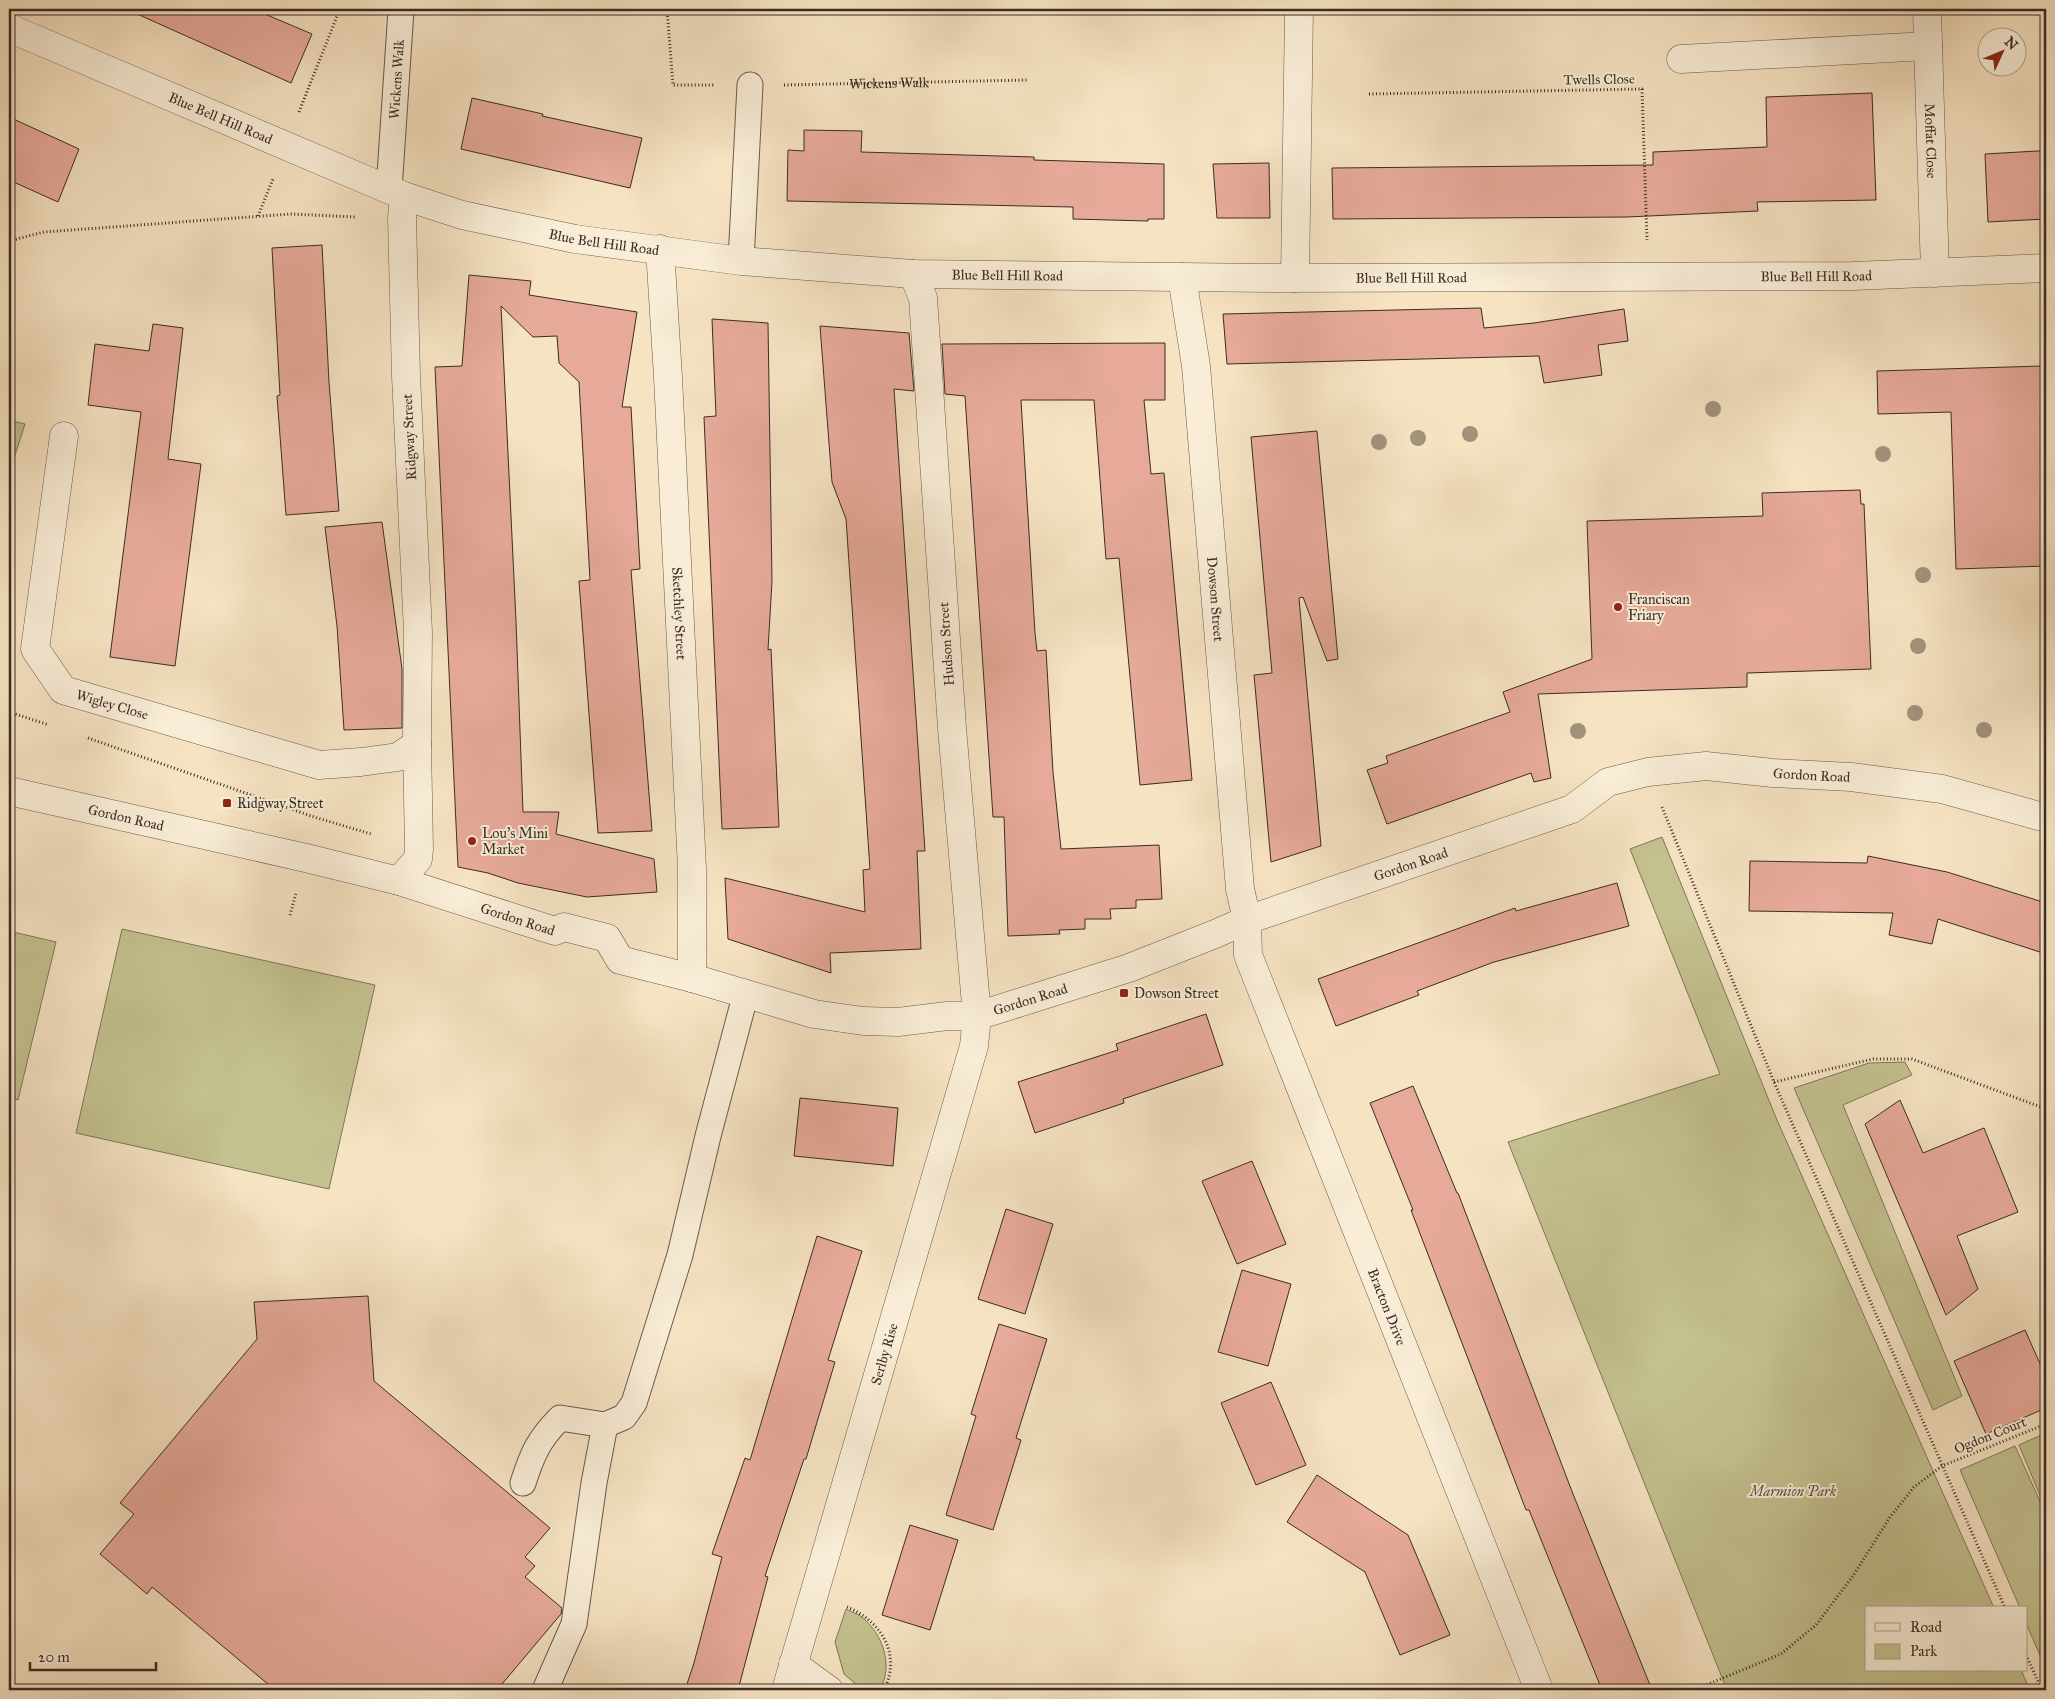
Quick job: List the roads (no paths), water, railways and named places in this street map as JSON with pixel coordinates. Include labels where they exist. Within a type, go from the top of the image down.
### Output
[{"type":"street","points":[[1295,278],[1299,9]]},
{"type":"street","name":"Moffat Close","points":[[1927,9],[1935,273]]},
{"type":"street","name":"Blue Bell Hill Road","points":[[9,28],[399,201],[575,239],[741,260],[913,274],[1182,278],[1853,276],[2046,268]]},
{"type":"street","points":[[1681,59],[1928,46]]},
{"type":"street","name":"Ridgway Street","points":[[399,201],[418,632],[417,744],[420,849],[418,859],[399,881]]},
{"type":"street","name":"Sketchley Street","points":[[660,249],[692,869],[692,978]]},
{"type":"street","name":"Hudson Street","points":[[913,274],[923,298],[952,728],[977,1016]]},
{"type":"street","name":"Dowson Street","points":[[1182,278],[1196,366],[1240,889],[1247,920]]},
{"type":"street","name":"Wigley Close","points":[[64,436],[35,649],[63,690],[319,765],[398,757],[417,744]]},
{"type":"street","name":"Gordon Road","points":[[9,791],[399,881],[555,931],[564,927],[608,938],[620,960],[746,993],[814,1014],[863,1021],[898,1022],[947,1016],[977,1016],[1129,968],[1247,920],[1572,809],[1608,782],[1648,772],[1706,766],[1773,773],[1851,776],[1942,789],[2046,818]]},
{"type":"street","name":"Bracton Drive","points":[[1247,920],[1248,955],[1539,1690]]},
{"type":"street","name":"Serlby Rise","points":[[786,1690],[792,1664],[974,1046],[977,1016]]},
{"type":"street","points":[[792,1664],[829,1690]]},
{"type":"lane","name":"Wickens Walk","points":[[399,201],[401,10]]},
{"type":"lane","points":[[741,260],[750,85]]},
{"type":"lane","points":[[523,1483],[532,1454],[545,1432],[560,1418],[605,1426],[624,1417],[634,1403],[680,1255],[708,1136],[746,993]]},
{"type":"lane","points":[[544,1690],[574,1624],[594,1483],[605,1426]]},
{"type":"place","name":"Franciscan Friary","points":[[1618,607]]},
{"type":"place","name":"Ridgway Street","points":[[227,803]]},
{"type":"place","name":"Lou's Mini Market","points":[[472,841]]},
{"type":"place","name":"Dowson Street","points":[[1124,993]]},
{"type":"park label","name":"Marmion Park","points":[[1793,1491]]}]
